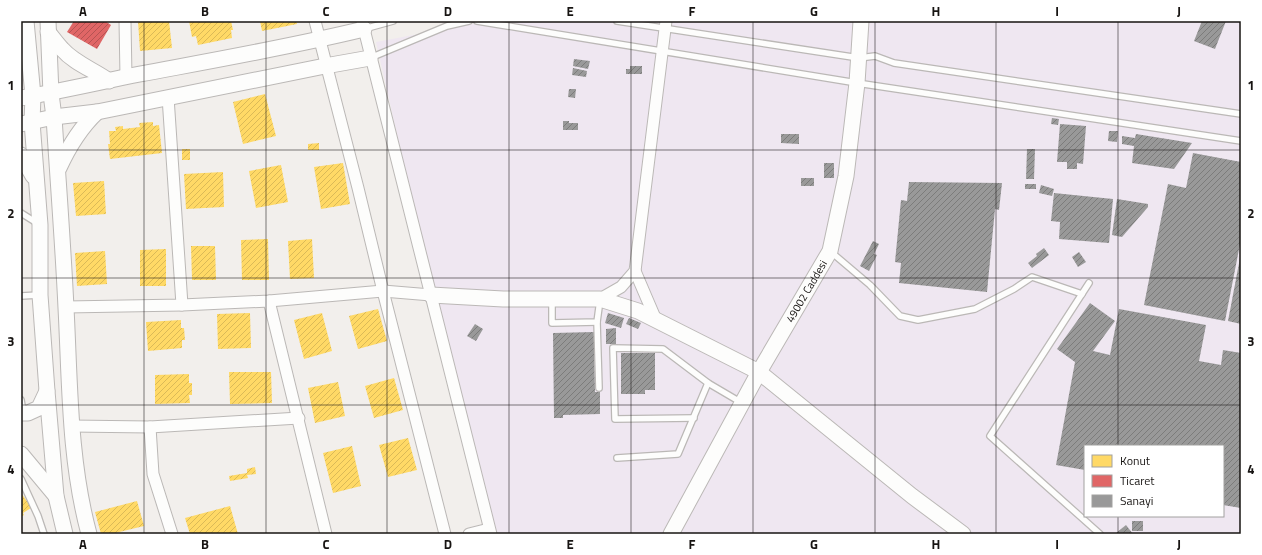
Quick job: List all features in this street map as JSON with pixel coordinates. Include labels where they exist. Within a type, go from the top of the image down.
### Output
[{"type":"street","points":[[125,21],[126,76]]},
{"type":"street","points":[[315,21],[325,66],[358,188],[445,534]]},
{"type":"street","points":[[656,320],[635,270],[666,24]]},
{"type":"street","name":"49002 Caddesi","points":[[671,534],[759,372],[830,251],[846,176],[857,83],[858,24]]},
{"type":"street","points":[[27,97],[51,94],[126,76],[319,40],[363,25],[370,58],[490,531],[469,534]]},
{"type":"street","points":[[21,57],[26,26]]},
{"type":"street","points":[[26,26],[27,123],[36,182],[40,225],[40,295],[46,391],[56,496],[65,534]]},
{"type":"street","points":[[48,27],[62,50],[73,59],[109,80]]},
{"type":"street","points":[[48,27],[51,94],[58,171],[66,307],[71,426],[81,506],[89,534]]},
{"type":"street","points":[[27,123],[54,117],[97,112],[370,58]]},
{"type":"street","points":[[168,97],[182,305]]},
{"type":"street","points":[[58,171],[67,150],[80,130],[97,112]]},
{"type":"street","points":[[21,155],[28,165],[36,182]]},
{"type":"street","points":[[600,299],[621,287],[635,270]]},
{"type":"street","points":[[66,307],[182,305],[269,300],[383,290],[431,295],[503,299],[600,299],[638,311],[759,372],[912,496],[963,534]]},
{"type":"street","points":[[269,300],[299,418],[326,534]]},
{"type":"street","points":[[22,408],[28,413],[38,408],[46,391]]},
{"type":"street","points":[[71,426],[150,427],[299,418]]},
{"type":"street","points":[[150,427],[152,474],[172,534]]},
{"type":"street","points":[[21,454],[56,496]]},
{"type":"lane","points":[[363,25],[393,21]]},
{"type":"lane","points":[[370,58],[447,26],[469,21]]},
{"type":"lane","points":[[477,21],[857,83],[1241,141]]},
{"type":"lane","points":[[617,21],[666,24],[858,58],[875,56],[894,63],[1241,114]]},
{"type":"lane","points":[[21,213],[40,225]]},
{"type":"lane","points":[[830,251],[870,285],[900,316],[918,320],[976,309],[1014,289],[1032,276],[1082,294]]},
{"type":"lane","points":[[1089,283],[990,436],[1100,534]]},
{"type":"lane","points":[[21,296],[40,295]]},
{"type":"lane","points":[[552,298],[552,323],[597,322]]},
{"type":"lane","points":[[599,388],[597,322],[600,299]]},
{"type":"lane","points":[[694,418],[615,419],[613,348],[663,349],[708,383],[742,403]]},
{"type":"lane","points":[[617,458],[678,454],[708,383]]},
{"type":"lane","points":[[21,479],[38,516],[44,534]]},
{"type":"shaded area","points":[[483,21],[1241,21],[1241,534],[488,534],[376,42]]},
{"type":"building: Konut","points":[[138,21],[169,21],[172,48],[140,51]]},
{"type":"building: Konut","points":[[189,21],[231,21],[233,30],[231,30],[232,38],[198,45],[196,36],[192,37]]},
{"type":"building: Konut","points":[[260,21],[296,21],[297,24],[262,31]]},
{"type":"building: Konut","points":[[265,94],[276,136],[243,144],[233,102]]},
{"type":"building: Konut","points":[[153,122],[153,126],[159,125],[162,153],[110,159],[108,144],[110,144],[109,131],[116,131],[115,127],[123,126],[123,129],[140,127],[139,123]]},
{"type":"building: Konut","points":[[319,143],[319,150],[308,150],[308,144]]},
{"type":"building: Konut","points":[[182,149],[190,149],[190,160],[182,160]]},
{"type":"building: Konut","points":[[343,163],[350,204],[321,209],[314,167]]},
{"type":"building: Konut","points":[[281,165],[288,202],[256,208],[249,171]]},
{"type":"building: Konut","points":[[223,172],[224,207],[186,209],[184,174]]},
{"type":"building: Konut","points":[[104,181],[106,214],[76,216],[73,183]]},
{"type":"building: Konut","points":[[268,239],[269,280],[242,280],[241,240]]},
{"type":"building: Konut","points":[[312,239],[314,278],[290,279],[288,241]]},
{"type":"building: Konut","points":[[191,246],[215,246],[216,280],[192,280]]},
{"type":"building: Konut","points":[[166,249],[166,286],[140,286],[140,250]]},
{"type":"building: Konut","points":[[105,251],[107,284],[77,286],[75,253]]},
{"type":"building: Konut","points":[[378,309],[387,341],[358,349],[349,316]]},
{"type":"building: Konut","points":[[250,313],[251,348],[218,349],[217,314]]},
{"type":"building: Konut","points":[[322,313],[332,351],[304,359],[294,320]]},
{"type":"building: Konut","points":[[181,320],[181,328],[184,328],[185,340],[182,340],[182,348],[148,351],[146,322]]},
{"type":"building: Konut","points":[[229,372],[271,372],[272,403],[230,404]]},
{"type":"building: Konut","points":[[189,374],[189,383],[192,383],[192,395],[189,395],[190,403],[155,404],[155,375]]},
{"type":"building: Konut","points":[[394,378],[403,410],[374,418],[365,386]]},
{"type":"building: Konut","points":[[338,382],[345,416],[315,423],[308,388]]},
{"type":"building: Konut","points":[[408,438],[417,470],[388,477],[379,445]]},
{"type":"building: Konut","points":[[352,446],[361,486],[333,493],[323,453]]},
{"type":"building: Konut","points":[[255,467],[256,474],[247,475],[248,478],[230,481],[229,476],[247,473],[247,469]]},
{"type":"building: Konut","points":[[21,493],[31,508],[23,513],[24,515],[21,517]]},
{"type":"building: Konut","points":[[137,501],[144,526],[111,534],[101,534],[95,512]]},
{"type":"building: Konut","points":[[230,506],[238,534],[190,534],[185,518]]},
{"type":"building: Ticaret","points":[[74,21],[105,21],[111,25],[97,49],[67,32]]},
{"type":"building: Sanayi","points":[[1202,21],[1226,21],[1215,49],[1194,41]]},
{"type":"building: Sanayi","points":[[574,59],[590,61],[588,69],[573,66]]},
{"type":"building: Sanayi","points":[[630,66],[642,66],[642,74],[626,74],[626,69],[630,69]]},
{"type":"building: Sanayi","points":[[573,68],[587,71],[586,77],[572,75]]},
{"type":"building: Sanayi","points":[[569,89],[576,89],[575,98],[568,97]]},
{"type":"building: Sanayi","points":[[1052,118],[1059,119],[1058,125],[1051,124]]},
{"type":"building: Sanayi","points":[[563,121],[578,123],[578,130],[563,130]]},
{"type":"building: Sanayi","points":[[1060,124],[1086,126],[1083,164],[1077,163],[1077,169],[1067,169],[1067,162],[1057,162]]},
{"type":"building: Sanayi","points":[[1109,131],[1118,131],[1117,142],[1108,141]]},
{"type":"building: Sanayi","points":[[781,134],[799,134],[799,144],[781,143]]},
{"type":"building: Sanayi","points":[[1136,134],[1192,143],[1174,169],[1132,163],[1134,146],[1122,144],[1122,136],[1135,138]]},
{"type":"building: Sanayi","points":[[1027,149],[1035,149],[1034,179],[1026,179]]},
{"type":"building: Sanayi","points":[[1193,153],[1241,162],[1241,239],[1225,321],[1144,305],[1168,184],[1186,188]]},
{"type":"building: Sanayi","points":[[824,163],[834,163],[834,178],[824,178]]},
{"type":"building: Sanayi","points":[[801,178],[814,178],[814,186],[801,186]]},
{"type":"building: Sanayi","points":[[909,182],[1002,183],[999,210],[995,209],[987,292],[899,283],[901,263],[895,262],[901,200],[907,201]]},
{"type":"building: Sanayi","points":[[1025,184],[1036,184],[1036,189],[1025,189]]},
{"type":"building: Sanayi","points":[[1041,185],[1054,189],[1052,196],[1039,193]]},
{"type":"building: Sanayi","points":[[1054,193],[1113,199],[1109,243],[1059,239],[1060,222],[1051,221]]},
{"type":"building: Sanayi","points":[[1117,199],[1148,204],[1148,207],[1122,237],[1112,235]]},
{"type":"building: Sanayi","points":[[873,241],[879,244],[874,254],[877,255],[869,271],[860,266]]},
{"type":"building: Sanayi","points":[[1044,248],[1049,255],[1032,268],[1028,263]]},
{"type":"building: Sanayi","points":[[1079,252],[1086,262],[1078,267],[1072,257]]},
{"type":"building: Sanayi","points":[[1241,258],[1241,324],[1228,321]]},
{"type":"building: Sanayi","points":[[1090,303],[1115,321],[1093,351],[1110,355],[1119,309],[1206,325],[1199,361],[1221,365],[1223,350],[1241,353],[1241,508],[1224,505],[1224,445],[1084,445],[1084,470],[1056,465],[1075,362],[1057,349]]},
{"type":"building: Sanayi","points":[[608,313],[624,318],[621,328],[605,323]]},
{"type":"building: Sanayi","points":[[629,318],[641,323],[638,329],[626,324]]},
{"type":"building: Sanayi","points":[[475,324],[483,329],[476,341],[467,336]]},
{"type":"building: Sanayi","points":[[616,328],[616,344],[606,344],[606,329]]},
{"type":"building: Sanayi","points":[[594,332],[595,392],[600,392],[600,414],[563,415],[563,418],[554,418],[553,333]]},
{"type":"building: Sanayi","points":[[621,353],[655,353],[655,390],[645,390],[645,394],[621,394]]},
{"type":"building: Sanayi","points":[[1132,521],[1143,521],[1143,531],[1132,531]]},
{"type":"building: Sanayi","points":[[1126,525],[1133,534],[1115,534]]}]
